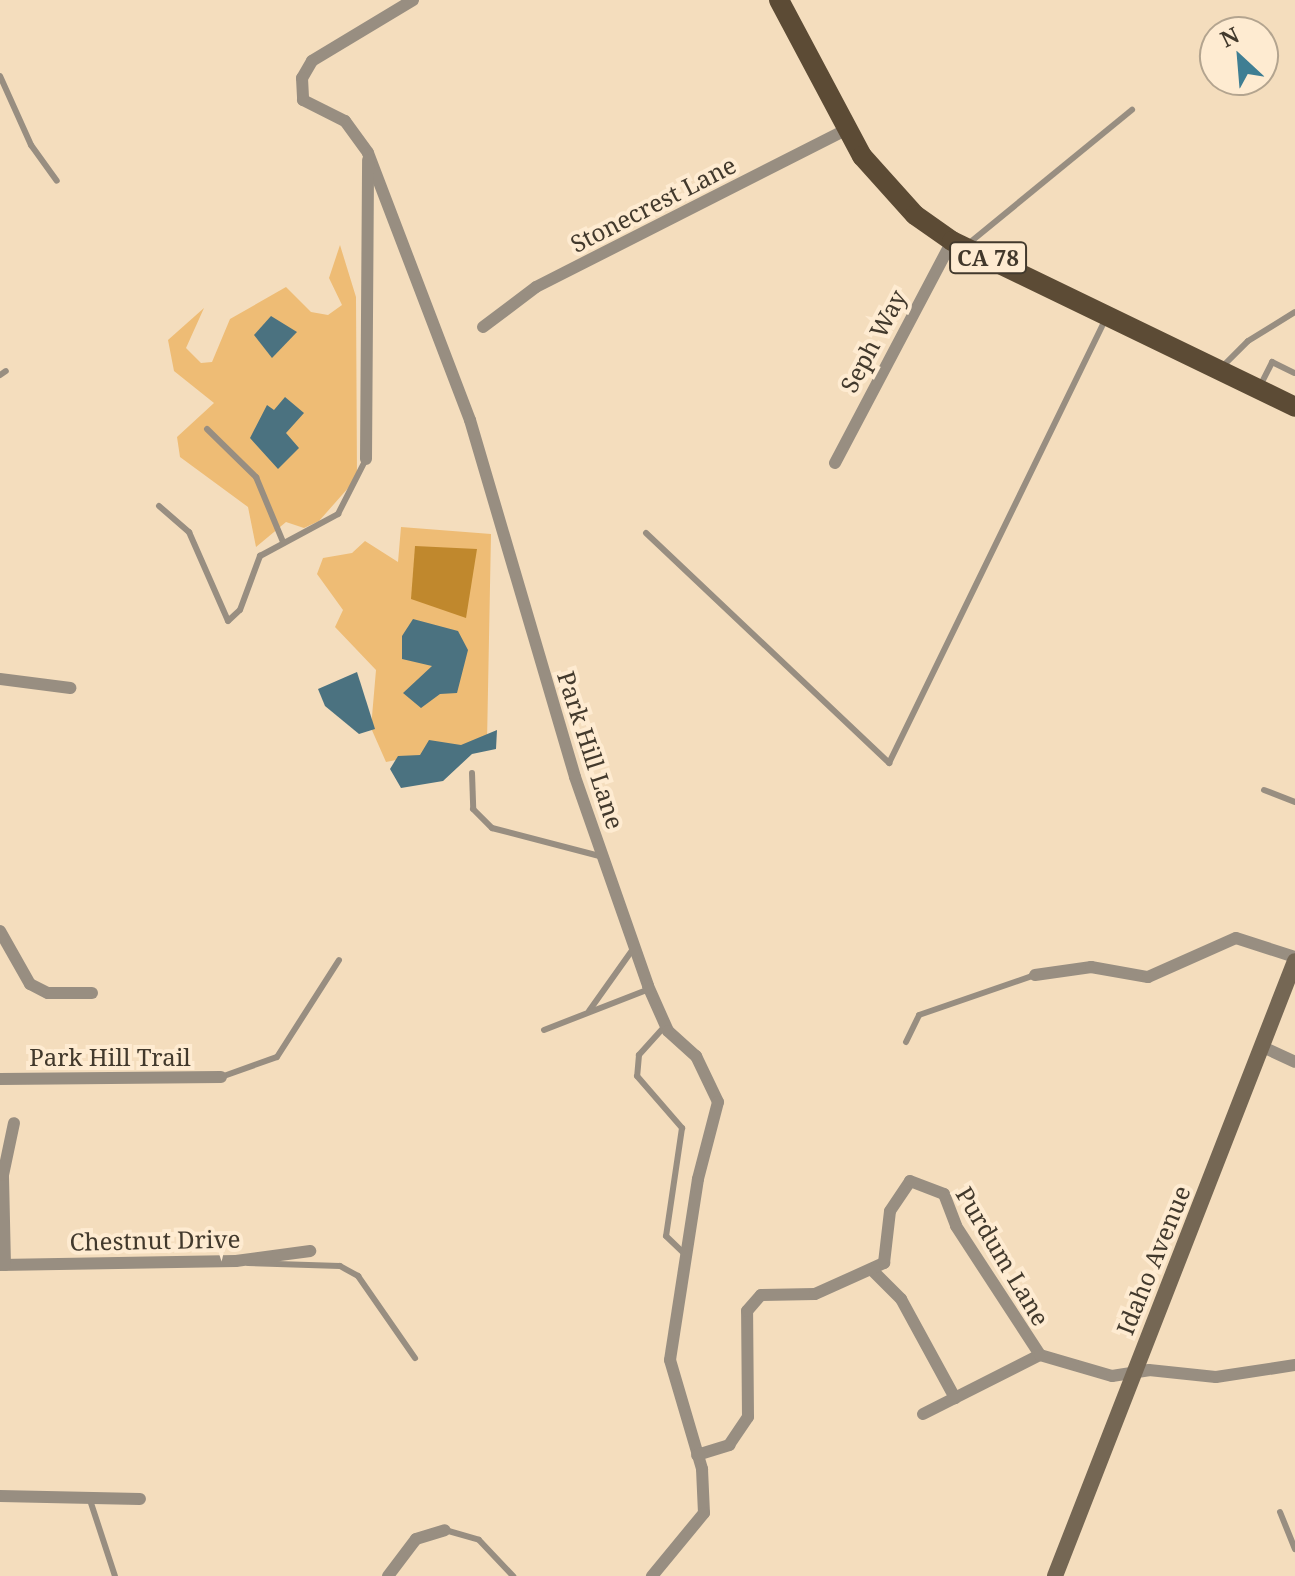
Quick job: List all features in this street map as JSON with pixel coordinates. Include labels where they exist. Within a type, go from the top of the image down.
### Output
[{"type":"main road","name":"CA 78","points":[[779,0],[848,129],[887,188],[959,244],[1295,407]]},
{"type":"street","name":"Park Hill Lane","points":[[413,0],[342,38],[302,78],[303,100],[345,121],[368,153],[470,420],[603,857],[649,989],[665,1026],[696,1056],[718,1102],[686,1255],[670,1360],[697,1455],[704,1513],[652,1576]]},
{"type":"street","name":"Stonecrest Lane","points":[[483,327],[536,287],[848,129]]},
{"type":"street","points":[[366,459],[368,153]]},
{"type":"street","name":"Seph Way","points":[[835,463],[959,244]]},
{"type":"street","points":[[0,679],[70,688]]},
{"type":"street","points":[[0,931],[30,984],[48,993],[92,993]]},
{"type":"street","points":[[1035,975],[1091,967],[1158,975],[1236,938],[1295,959]]},
{"type":"street","name":"Idaho Avenue","points":[[1055,1576],[1295,959]]},
{"type":"street","points":[[1263,1047],[1295,1062]]},
{"type":"street","name":"Park Hill Trail","points":[[0,1079],[221,1077]]},
{"type":"street","points":[[2,1265],[3,1175],[14,1123]]},
{"type":"street","name":"Purdum Lane","points":[[873,1271],[890,1248],[890,1211],[901,1187],[921,1181],[944,1194],[956,1226],[1040,1355],[1112,1376],[1133,1373],[1216,1377],[1295,1365]]},
{"type":"street","name":"Chestnut Drive","points":[[2,1265],[236,1261],[310,1251]]},
{"type":"street","points":[[697,1455],[741,1434],[748,1417],[745,1320],[761,1295],[815,1294],[873,1271],[901,1299],[955,1398]]},
{"type":"street","points":[[923,1414],[1040,1355]]},
{"type":"street","points":[[0,1496],[140,1499]]},
{"type":"street","points":[[388,1576],[416,1539],[445,1530]]},
{"type":"lane","points":[[0,76],[31,145],[57,181]]},
{"type":"lane","points":[[959,244],[1132,110]]},
{"type":"lane","points":[[1219,371],[1248,341],[1295,312]]},
{"type":"lane","points":[[646,533],[889,763],[1108,316]]},
{"type":"lane","points":[[1258,390],[1272,362],[1295,373]]},
{"type":"lane","points":[[207,429],[256,477],[283,542]]},
{"type":"lane","points":[[159,506],[189,532],[228,621],[240,610],[260,556],[338,514],[366,459]]},
{"type":"lane","points":[[472,773],[473,809],[492,828],[603,857]]},
{"type":"lane","points":[[1264,790],[1295,802]]},
{"type":"lane","points":[[587,1014],[634,947]]},
{"type":"lane","points":[[221,1077],[277,1057],[339,960]]},
{"type":"lane","points":[[906,1042],[919,1015],[1035,975]]},
{"type":"lane","points":[[544,1030],[649,989]]},
{"type":"lane","points":[[665,1026],[639,1055],[637,1076],[682,1128],[666,1236],[686,1255]]},
{"type":"lane","points":[[236,1261],[340,1266],[358,1276],[415,1358]]},
{"type":"lane","points":[[89,1497],[115,1576]]},
{"type":"lane","points":[[1280,1512],[1295,1549]]},
{"type":"lane","points":[[445,1530],[479,1540],[513,1576]]},
{"type":"shaded area","points":[[340,245],[356,297],[357,478],[319,521],[304,528],[286,522],[256,547],[248,507],[180,457],[177,437],[214,403],[174,371],[168,340],[204,308],[186,348],[201,363],[212,362],[230,319],[286,287],[311,312],[328,315],[342,305],[329,278]]},
{"type":"shaded area","points":[[401,527],[491,534],[487,742],[386,762],[371,728],[376,670],[335,627],[343,610],[317,574],[323,558],[352,553],[365,541],[398,562]]},
{"type":"shaded area","points":[[415,546],[477,549],[466,618],[411,599]]},
{"type":"building","points":[[271,316],[297,332],[272,358],[254,335]]},
{"type":"building","points":[[285,397],[304,413],[286,433],[299,448],[278,469],[250,438],[267,405],[274,410]]},
{"type":"building","points":[[413,619],[458,631],[468,650],[457,693],[440,694],[421,708],[403,693],[432,666],[402,659],[402,636]]},
{"type":"building","points":[[357,672],[375,729],[359,734],[325,706],[318,689]]},
{"type":"building","points":[[497,730],[496,749],[472,754],[443,781],[401,788],[390,769],[398,756],[420,755],[429,740],[461,745]]}]
